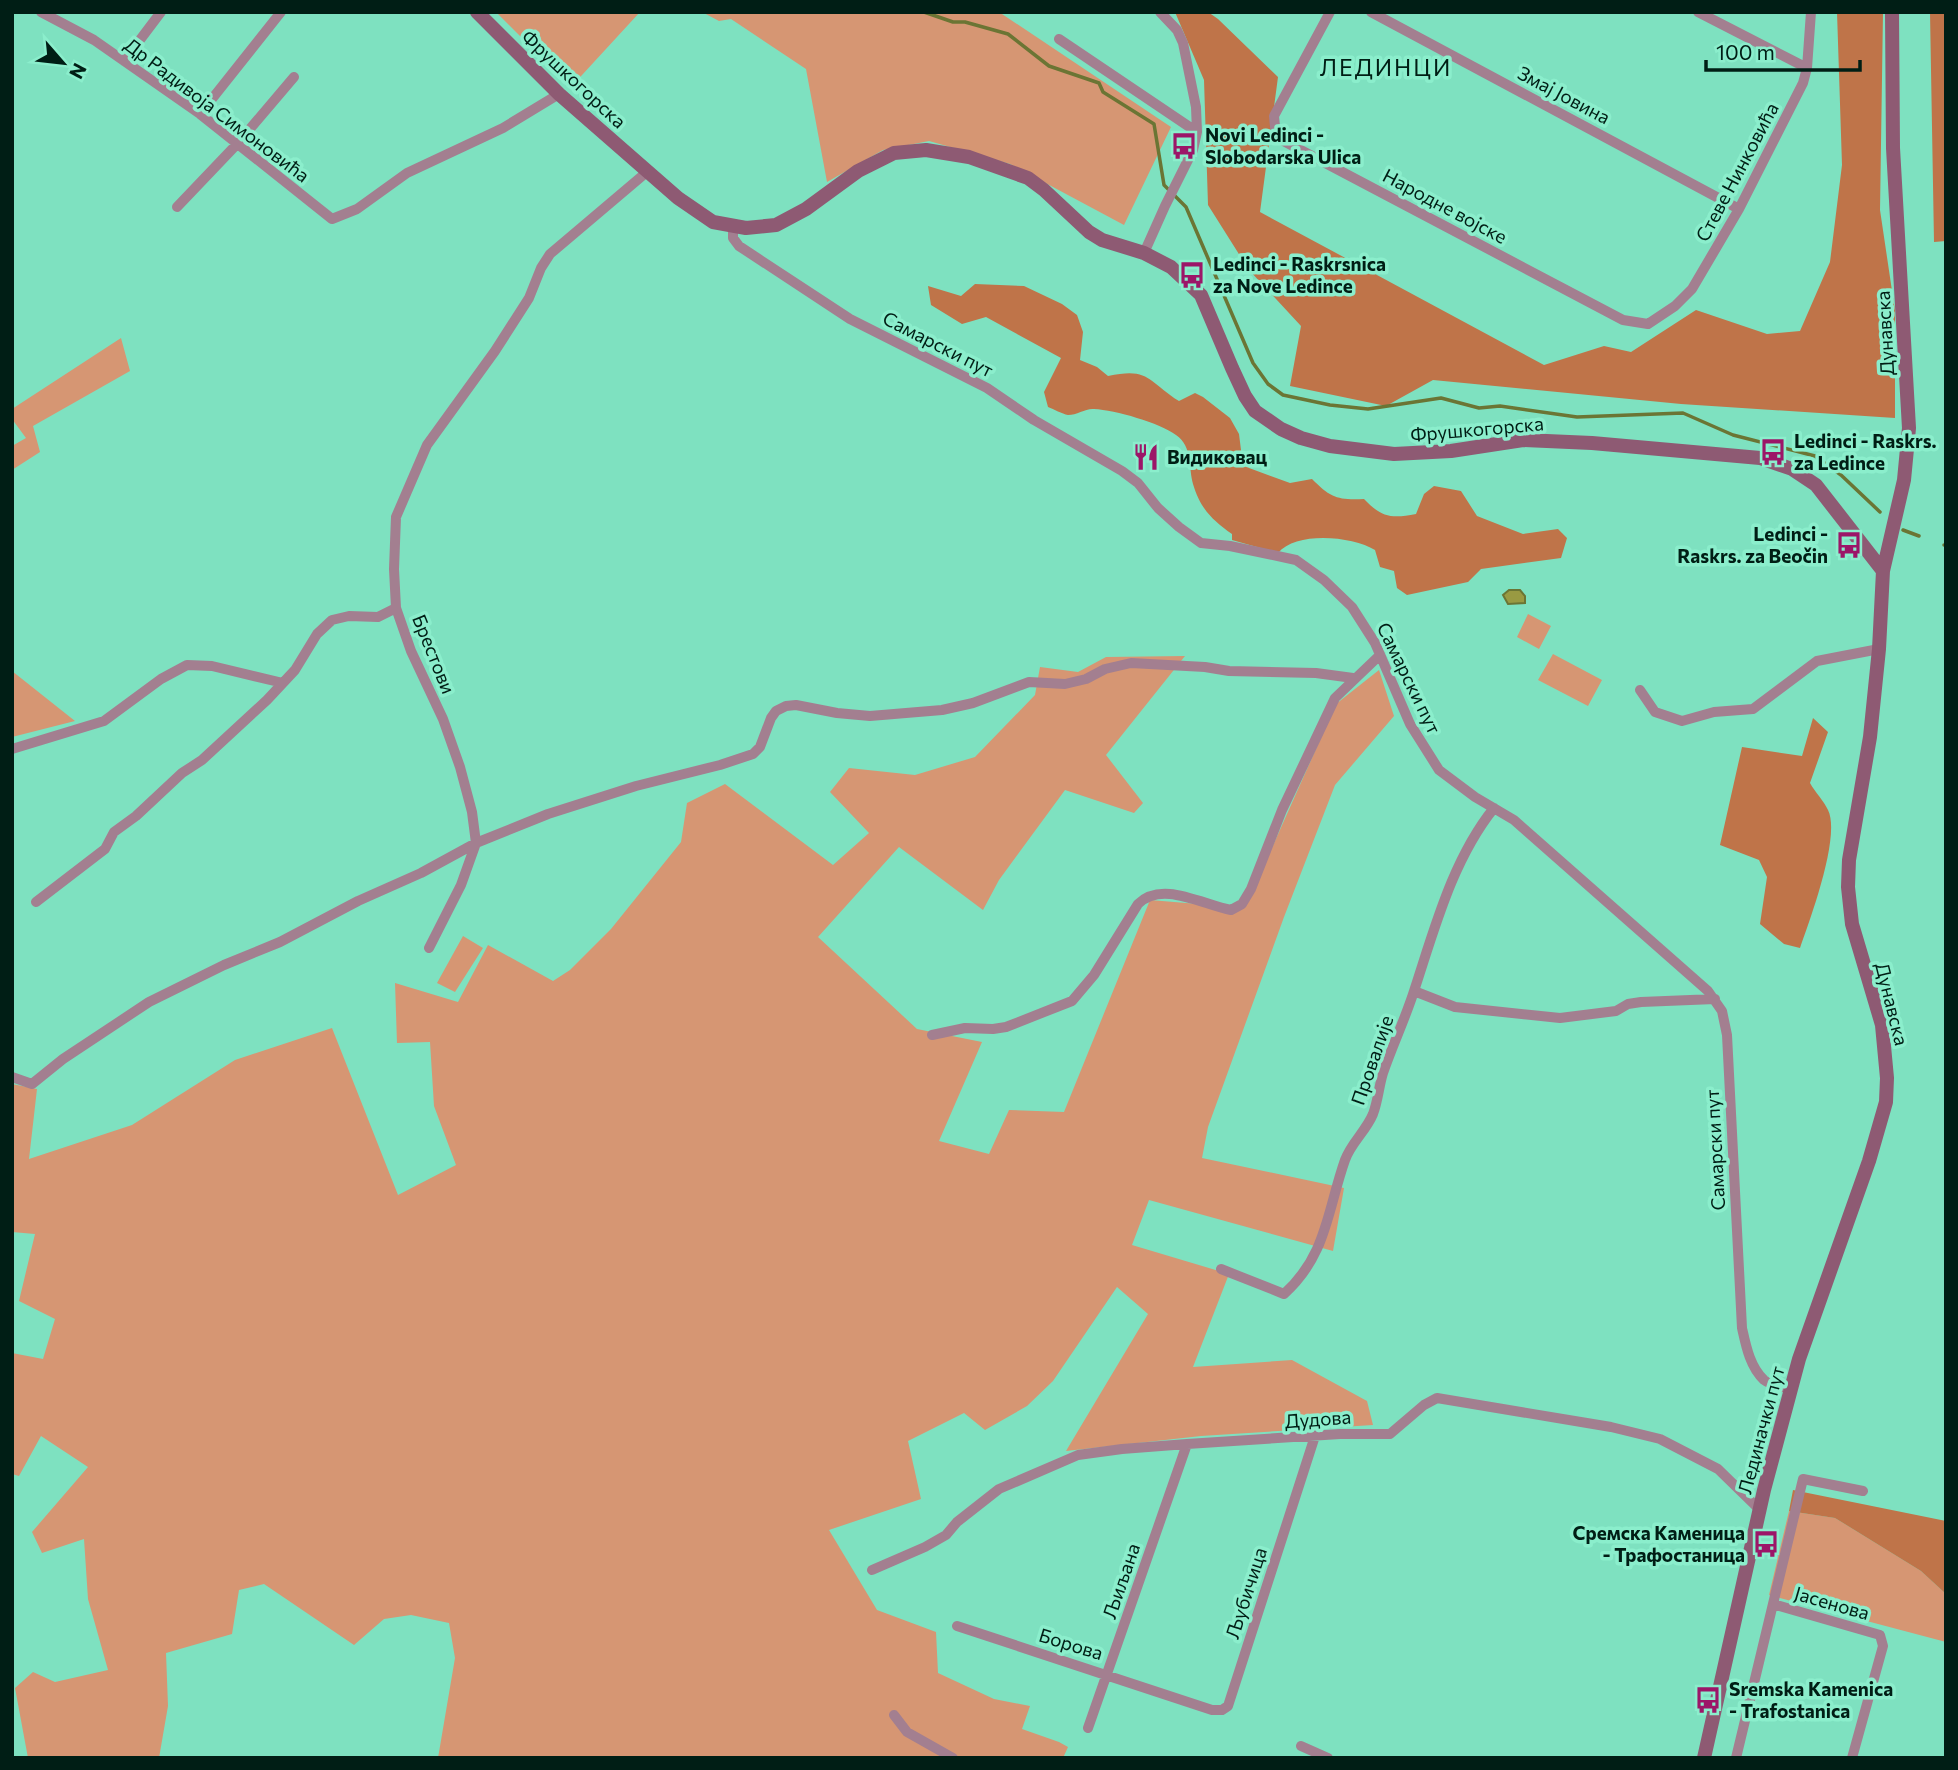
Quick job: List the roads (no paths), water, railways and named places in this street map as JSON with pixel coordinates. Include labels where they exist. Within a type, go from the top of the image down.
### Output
[{"type":"main road","name":"Фрушкогорска","points":[[477,12],[559,94],[692,209],[713,222],[733,228],[762,228],[783,222],[881,158],[910,151],[933,151],[969,157],[1028,178],[1089,232],[1102,240],[1144,253],[1171,267],[1200,295],[1236,377],[1255,411],[1281,429],[1330,446],[1394,454],[1451,451],[1524,440],[1592,443],[1760,458],[1792,469],[1816,485],[1883,571]]},
{"type":"main road","name":"Дунавска","points":[[1799,1359],[1869,1161],[1886,1102],[1882,1025],[1852,924],[1847,887],[1849,860],[1870,737],[1879,649],[1883,571],[1903,480],[1909,428],[1893,148],[1892,12]]},
{"type":"main road","points":[[1855,535],[1889,540]]},
{"type":"main road","name":"Лединачки пут","points":[[1704,1758],[1760,1510],[1799,1359]]},
{"type":"street","points":[[124,61],[161,12]]},
{"type":"street","points":[[200,114],[281,12]]},
{"type":"street","points":[[1144,253],[1193,150],[1197,132],[1196,107],[1183,43],[1177,30],[1160,12]]},
{"type":"street","name":"Народне војске","points":[[1330,12],[1274,116],[1276,137],[1623,320],[1648,324]]},
{"type":"street","name":"Змај Јовина","points":[[1371,12],[1739,209]]},
{"type":"street","points":[[1698,12],[1807,68]]},
{"type":"street","name":"Стеве Нинковића","points":[[1648,324],[1675,306],[1692,289],[1739,209],[1803,83],[1807,68],[1811,12]]},
{"type":"street","name":"Др Радивоја Симоновића","points":[[41,13],[94,40],[200,114],[332,219],[358,209],[407,173],[503,128],[559,94]]},
{"type":"street","points":[[1059,38],[1197,132]]},
{"type":"street","points":[[177,207],[294,77]]},
{"type":"street","name":"Брестови","points":[[429,948],[461,885],[476,843],[472,812],[460,767],[443,719],[411,651],[396,608],[396,517],[427,445],[495,351],[522,309],[550,254],[648,171]]},
{"type":"street","name":"Самарски пут","points":[[733,228],[733,238],[739,246],[850,319],[987,388],[1034,420],[1122,471],[1138,483],[1158,508],[1201,543],[1230,546],[1296,560],[1324,580],[1352,607],[1380,655],[1410,724],[1439,770],[1514,820],[1541,842],[1715,999],[1723,1011],[1727,1035],[1742,1328],[1748,1353],[1765,1381],[1791,1389]]},
{"type":"street","points":[[36,902],[105,849],[114,832],[202,760],[283,683],[295,670],[317,634],[332,620],[349,616],[378,617],[396,608]]},
{"type":"street","points":[[1640,690],[1655,712],[1682,721],[1714,712],[1753,709],[1817,661],[1879,649]]},
{"type":"street","points":[[932,1035],[965,1028],[1006,1027],[1072,1002],[1094,975],[1138,904],[1149,894],[1166,894],[1231,910],[1238,907],[1246,899],[1255,881],[1282,810],[1335,698],[1380,655]]},
{"type":"street","points":[[12,1077],[32,1084],[63,1059],[149,1002],[213,970],[280,943],[476,843],[558,811],[636,786],[753,754],[761,747],[771,718],[776,711],[786,706],[796,705],[870,716],[942,710],[973,703],[1029,682],[1066,684],[1086,680],[1105,669],[1131,663],[1229,671],[1317,673],[1353,678]]},
{"type":"street","points":[[12,749],[104,721],[161,679],[187,664],[212,666],[283,683]]},
{"type":"street","name":"Провалије","points":[[1221,1269],[1284,1293],[1310,1264],[1320,1247],[1346,1158],[1372,1115],[1382,1076],[1440,912],[1480,824],[1494,808]]},
{"type":"street","points":[[1414,991],[1455,1007],[1560,1018],[1616,1011],[1628,1004],[1641,1002],[1715,999]]},
{"type":"street","name":"Дудова","points":[[872,1570],[940,1538],[999,1489],[1078,1455],[1186,1444],[1390,1434],[1424,1405],[1437,1398],[1611,1427],[1660,1439],[1718,1469],[1760,1510]]},
{"type":"street","name":"Љубичица","points":[[1174,1697],[1212,1710],[1222,1710],[1228,1706],[1315,1436]]},
{"type":"street","name":"Љиљана","points":[[1088,1728],[1186,1444]]},
{"type":"street","points":[[1736,1758],[1803,1479],[1863,1491]]},
{"type":"street","name":"Јасенова","points":[[1773,1604],[1880,1635],[1883,1646],[1852,1758]]},
{"type":"street","name":"Борова","points":[[957,1626],[1174,1697]]},
{"type":"street","points":[[894,1715],[907,1731],[953,1758]]},
{"type":"street","points":[[1301,1746],[1328,1758]]},
{"type":"waterway","points":[[924,12],[953,22],[965,22],[1008,34],[1049,66],[1099,83],[1103,92],[1154,124],[1164,185],[1186,207],[1253,363],[1268,384],[1283,395],[1330,405],[1368,409],[1441,398],[1479,408],[1500,406],[1577,417],[1683,413],[1733,435],[1815,456],[1841,475],[1880,512]]},
{"type":"waterway","points":[[1903,530],[1919,536]]},
{"type":"place","name":"Novi Ledinci - Slobodarska Ulica","points":[[1184,146]]},
{"type":"place","name":"Ledinci - Raskrsnica za Nove Ledince","points":[[1192,275]]},
{"type":"place","name":"Ledinci - Raskrs. za Ledince","points":[[1773,452]]},
{"type":"place","name":"Видиковац","points":[[1146,457]]},
{"type":"place","name":"Ledinci - Raskrs. za Beočin","points":[[1849,545]]},
{"type":"place","name":"Сремска Каменица - Трафостаница","points":[[1766,1544]]},
{"type":"place","name":"Sremska Kamenica - Trafostanica","points":[[1708,1700]]},
{"type":"district","name":"ЛЕДИНЦИ","points":[[1386,68]]}]
